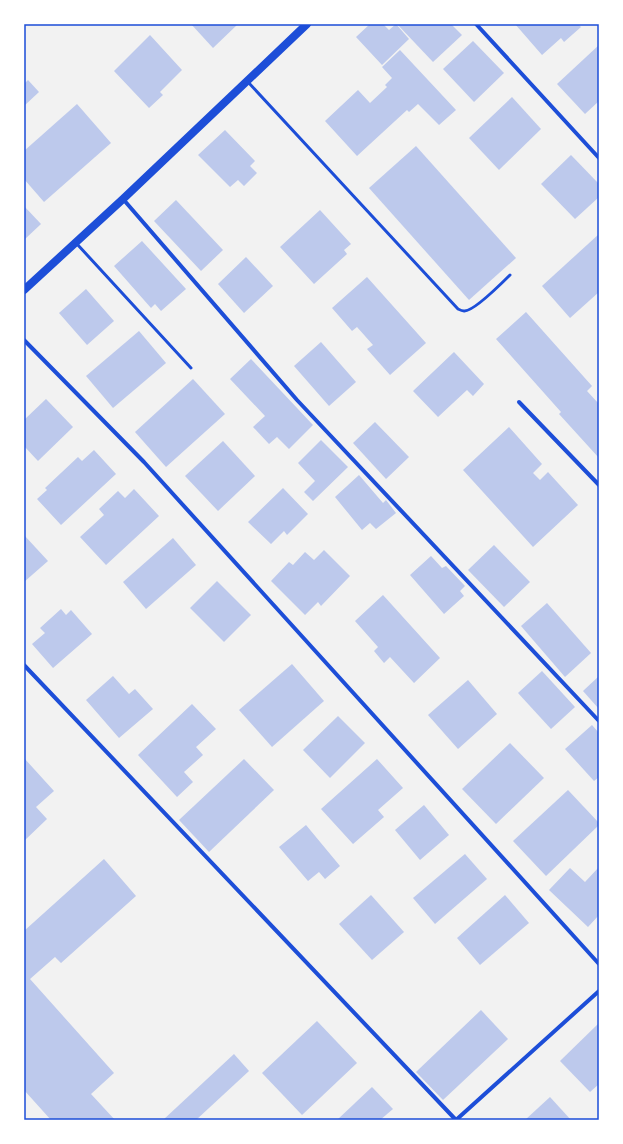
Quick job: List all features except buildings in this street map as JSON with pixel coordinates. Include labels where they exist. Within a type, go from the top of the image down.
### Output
[{"type":"main road","points":[[24,290],[123,199],[308,24]]},
{"type":"street","points":[[476,24],[599,158]]},
{"type":"street","points":[[123,199],[297,400],[599,721]]},
{"type":"street","points":[[24,340],[144,462],[599,964]]},
{"type":"street","points":[[519,402],[599,485]]},
{"type":"street","points":[[24,665],[456,1120],[599,991]]},
{"type":"lane","points":[[247,81],[458,309],[464,311],[470,310],[510,275]]},
{"type":"lane","points":[[75,242],[191,368]]}]
